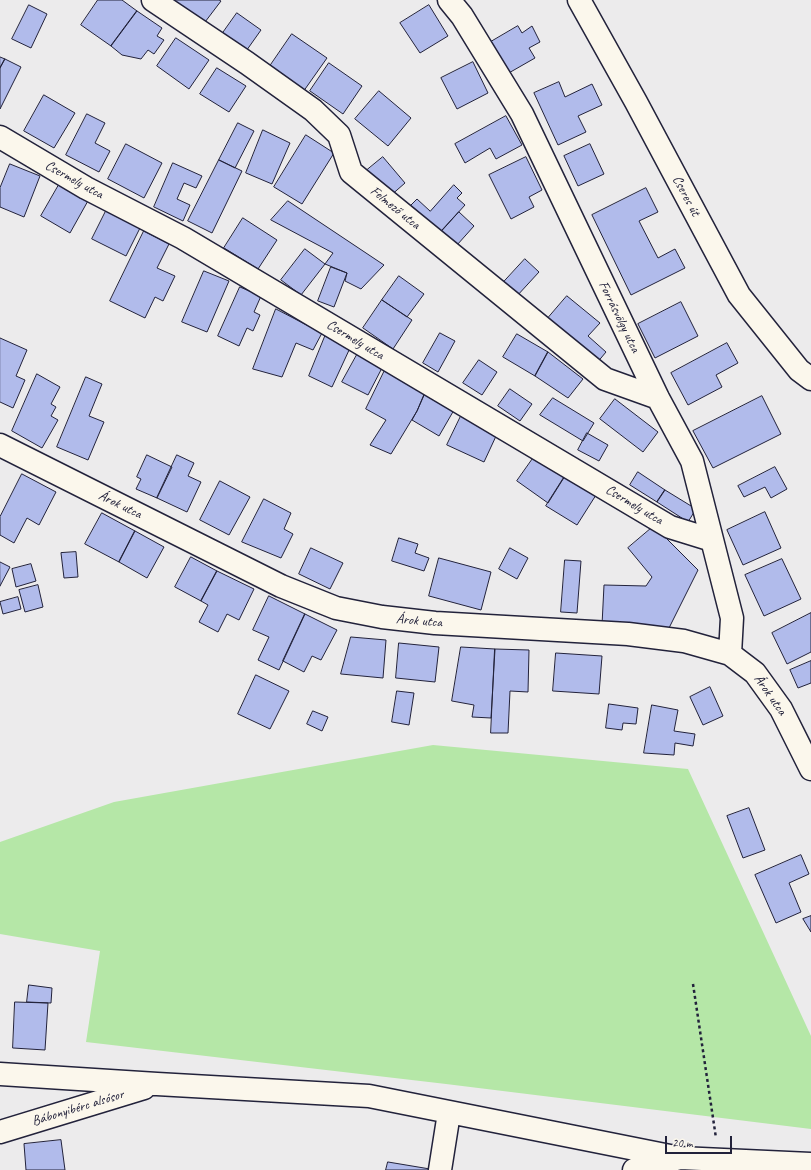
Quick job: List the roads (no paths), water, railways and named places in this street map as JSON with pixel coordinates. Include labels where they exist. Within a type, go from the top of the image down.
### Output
[{"type":"street","name":"Felmező utca","points":[[153,0],[247,63],[313,110],[338,135],[350,172],[605,379],[658,398]]},
{"type":"street","name":"Forrásvölgy utca","points":[[449,0],[462,16],[522,114],[658,398],[692,461],[732,618],[730,654]]},
{"type":"street","name":"Cseres út","points":[[579,0],[636,102],[739,295],[799,370],[811,379]]},
{"type":"street","name":"Csermely utca","points":[[0,137],[86,188],[183,238],[670,527],[712,540]]},
{"type":"street","name":"Árok utca","points":[[0,446],[281,586],[336,608],[382,618],[435,623],[628,634],[684,640],[730,654],[755,673],[782,709],[811,769]]},
{"type":"street","points":[[0,1074],[369,1096],[680,1158],[811,1164]]},
{"type":"street","name":"Bábonyibérc alsósor","points":[[0,1132],[157,1084]]},
{"type":"street","points":[[440,1170],[449,1112]]},
{"type":"street","points":[[634,1170],[680,1158]]}]
